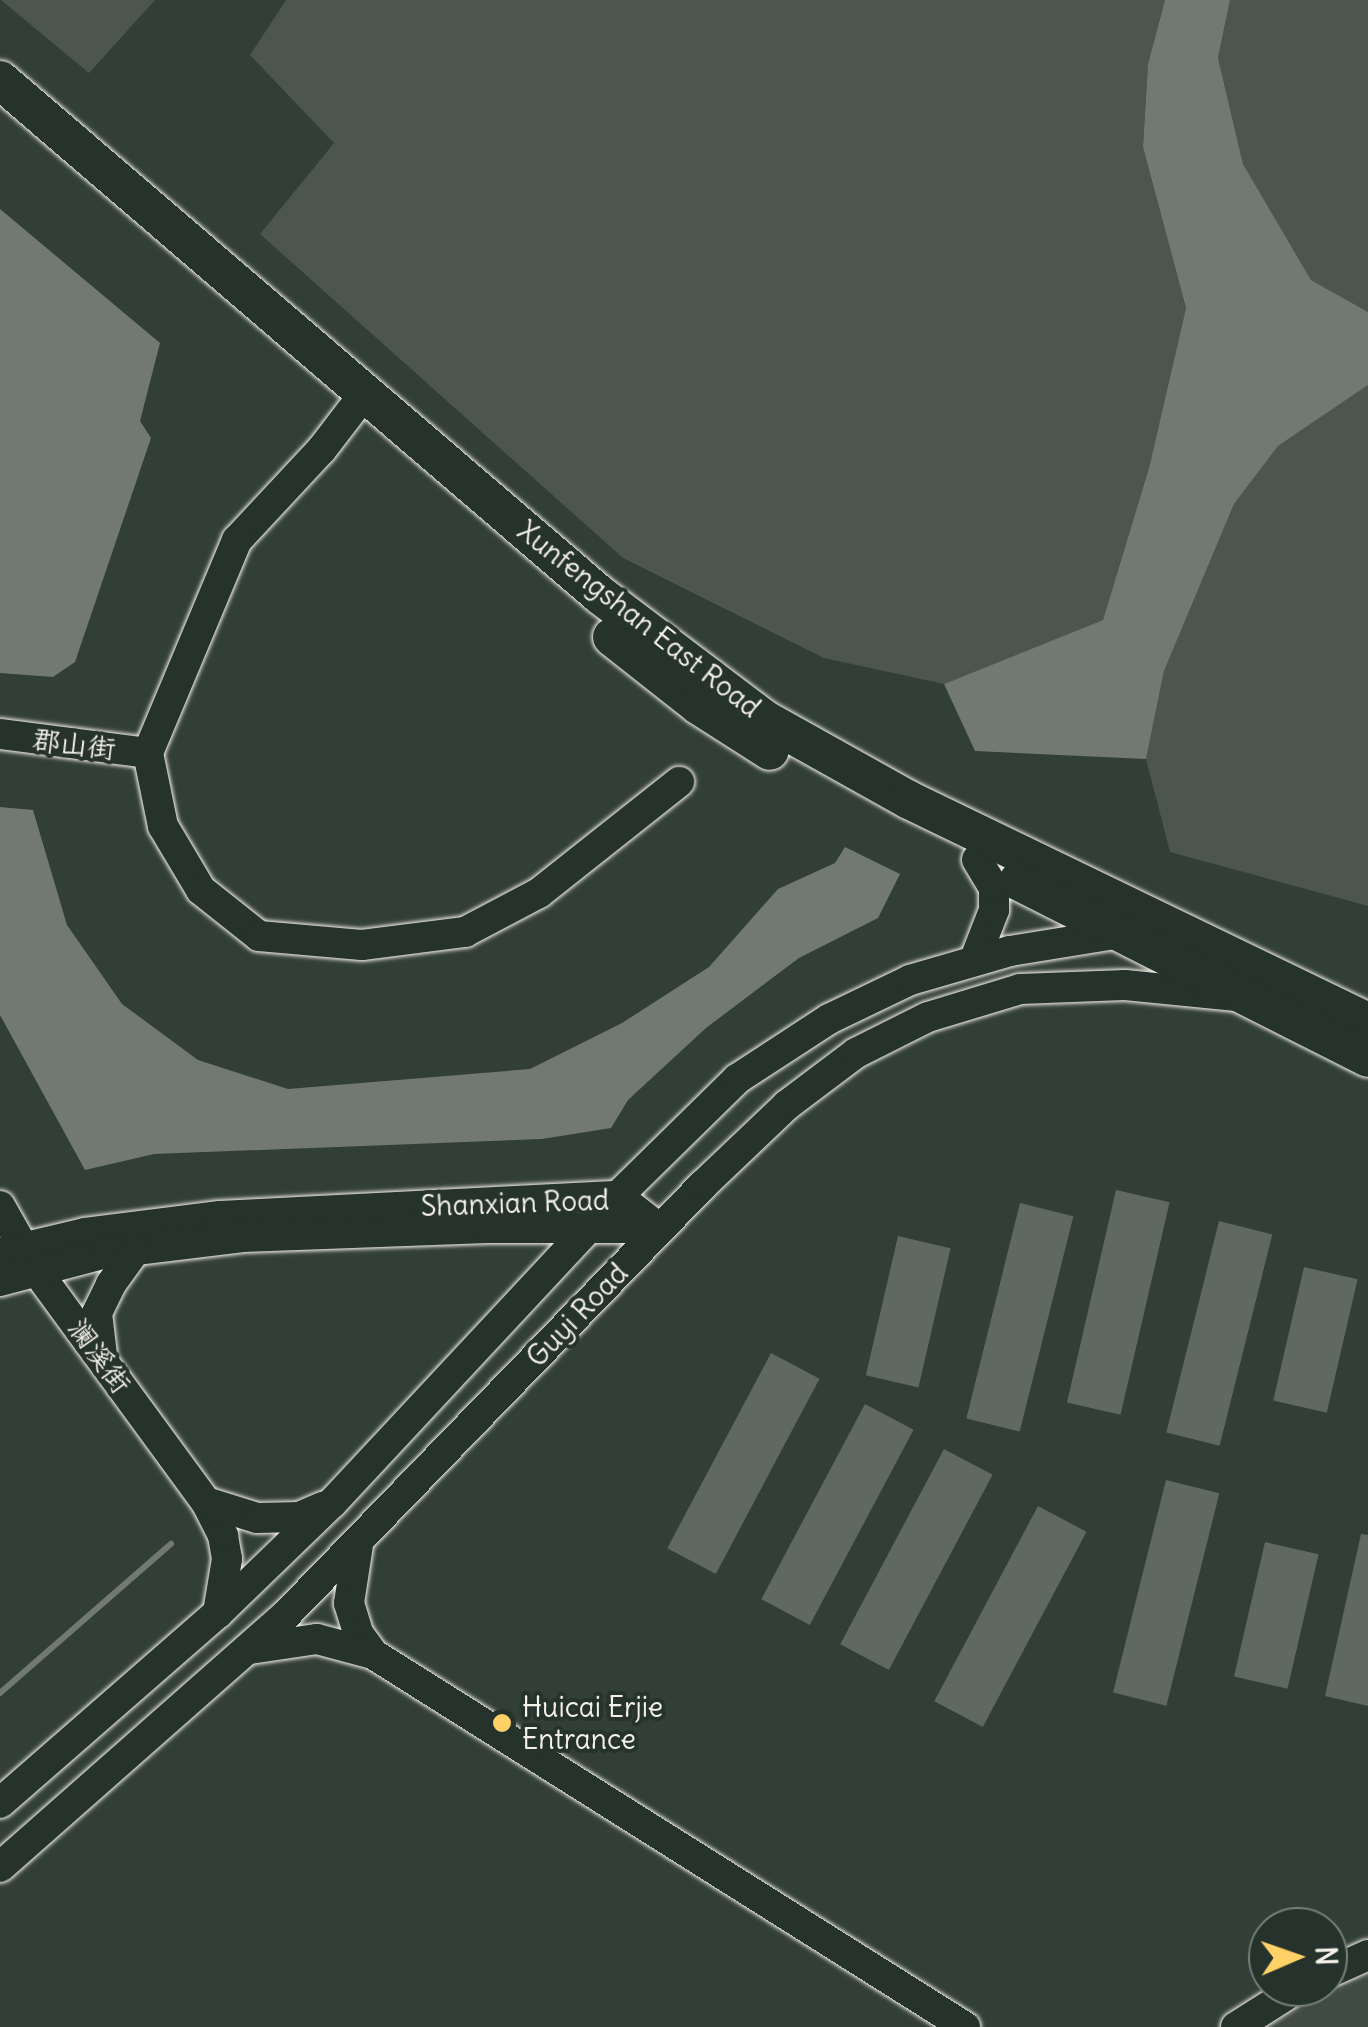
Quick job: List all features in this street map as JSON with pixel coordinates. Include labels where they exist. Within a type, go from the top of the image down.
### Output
[{"type":"main road","name":"Xunfengshan East Road","points":[[0,80],[358,403],[584,614],[698,705],[805,772],[978,860],[1120,918],[1175,928],[1368,1022]]},
{"type":"main road","name":"Xunfengshan East Road","points":[[0,114],[600,595],[764,719],[1120,918],[1258,1000],[1368,1058]]},
{"type":"street","points":[[358,403],[237,540],[148,753],[163,826],[202,890],[259,936],[362,945],[465,932],[539,894],[679,782]]},
{"type":"street","name":"郡山街","points":[[0,734],[148,753]]},
{"type":"street","points":[[975,958],[994,910],[994,888],[978,860]]},
{"type":"street","points":[[1065,984],[1096,966],[1120,918]]},
{"type":"street","name":"Guyi Road","points":[[0,1803],[218,1614],[332,1503],[532,1286],[737,1079],[783,1048],[892,988],[975,958],[1120,918]]},
{"type":"street","points":[[1010,950],[1020,989]]},
{"type":"street","name":"Guyi Road","points":[[0,1867],[250,1649],[359,1542],[659,1228],[787,1105],[856,1053],[928,1018],[1020,989],[1065,984],[1126,985],[1258,1000]]},
{"type":"street","name":"Shanxian Road","points":[[0,1281],[19,1257],[132,1226],[220,1216],[618,1196],[659,1228]]},
{"type":"street","name":"澜溪街","points":[[0,1206],[19,1257],[102,1358],[206,1502],[223,1536],[227,1559],[218,1614]]},
{"type":"street","points":[[508,1228],[533,1247],[537,1265],[532,1286]]},
{"type":"street","name":"Shanxian Road","points":[[19,1257],[292,1233],[659,1228]]},
{"type":"street","points":[[102,1358],[97,1313],[111,1284],[137,1248]]},
{"type":"street","points":[[206,1502],[235,1514],[280,1519],[332,1503]]},
{"type":"street","points":[[359,1542],[349,1604],[358,1633],[374,1654]]},
{"type":"street","points":[[250,1649],[317,1640],[374,1654],[965,2027]]},
{"type":"street","points":[[1236,2027],[1267,2007]]},
{"type":"shaded area","points":[[1,0],[155,0],[89,73]]},
{"type":"shaded area","points":[[286,0],[1165,0],[1148,64],[1143,147],[1186,308],[1149,468],[1103,620],[944,684],[824,658],[623,558],[260,234],[334,143],[250,55]]},
{"type":"shaded area","points":[[1165,0],[1230,0],[1218,58],[1243,164],[1311,280],[1368,312],[1368,385],[1278,446],[1234,504],[1164,671],[1146,759],[975,751],[944,684],[1103,620],[1149,468],[1186,308],[1143,147],[1148,64]]},
{"type":"shaded area","points":[[1230,0],[1368,0],[1368,312],[1311,280],[1243,164],[1218,58]]},
{"type":"shaded area","points":[[0,209],[160,343],[140,421],[151,438],[75,662],[53,677],[0,673]]},
{"type":"shaded area","points":[[1368,385],[1368,906],[1170,852],[1146,759],[1164,671],[1234,504],[1278,446]]},
{"type":"shaded area","points":[[0,807],[33,810],[67,925],[122,1004],[198,1060],[288,1089],[530,1069],[622,1023],[709,967],[778,889],[835,863],[845,847],[900,874],[878,918],[799,958],[706,1028],[628,1100],[611,1128],[542,1139],[154,1154],[85,1170],[0,1015]]},
{"type":"shaded area","points":[[1368,1975],[1368,2027],[1265,2027],[1305,2007],[1348,2007],[1348,1985]]},
{"type":"building","points":[[1116,1190],[1170,1202],[1121,1415],[1067,1402]]},
{"type":"building","points":[[1020,1203],[1073,1216],[1020,1432],[966,1418]]},
{"type":"building","points":[[1219,1221],[1272,1234],[1220,1446],[1166,1433]]},
{"type":"building","points":[[898,1236],[951,1248],[918,1387],[866,1375]]},
{"type":"building","points":[[1304,1267],[1358,1279],[1327,1413],[1273,1400]]},
{"type":"building","points":[[771,1353],[820,1379],[716,1574],[667,1548]]},
{"type":"building","points":[[865,1404],[914,1430],[810,1625],[761,1599]]},
{"type":"building","points":[[944,1449],[993,1475],[889,1670],[840,1644]]},
{"type":"building","points":[[1166,1480],[1219,1493],[1166,1706],[1113,1692]]},
{"type":"building","points":[[1038,1506],[1087,1532],[983,1727],[934,1701]]},
{"type":"building","points":[[1361,1534],[1368,1535],[1368,1706],[1325,1696]]},
{"type":"building","points":[[1265,1542],[1319,1554],[1288,1689],[1234,1676]]},
{"type":"waterway","points":[[0,1693],[171,1544]]},
{"type":"place","name":"Huicai Erjie Entrance","points":[[502,1723]]}]
